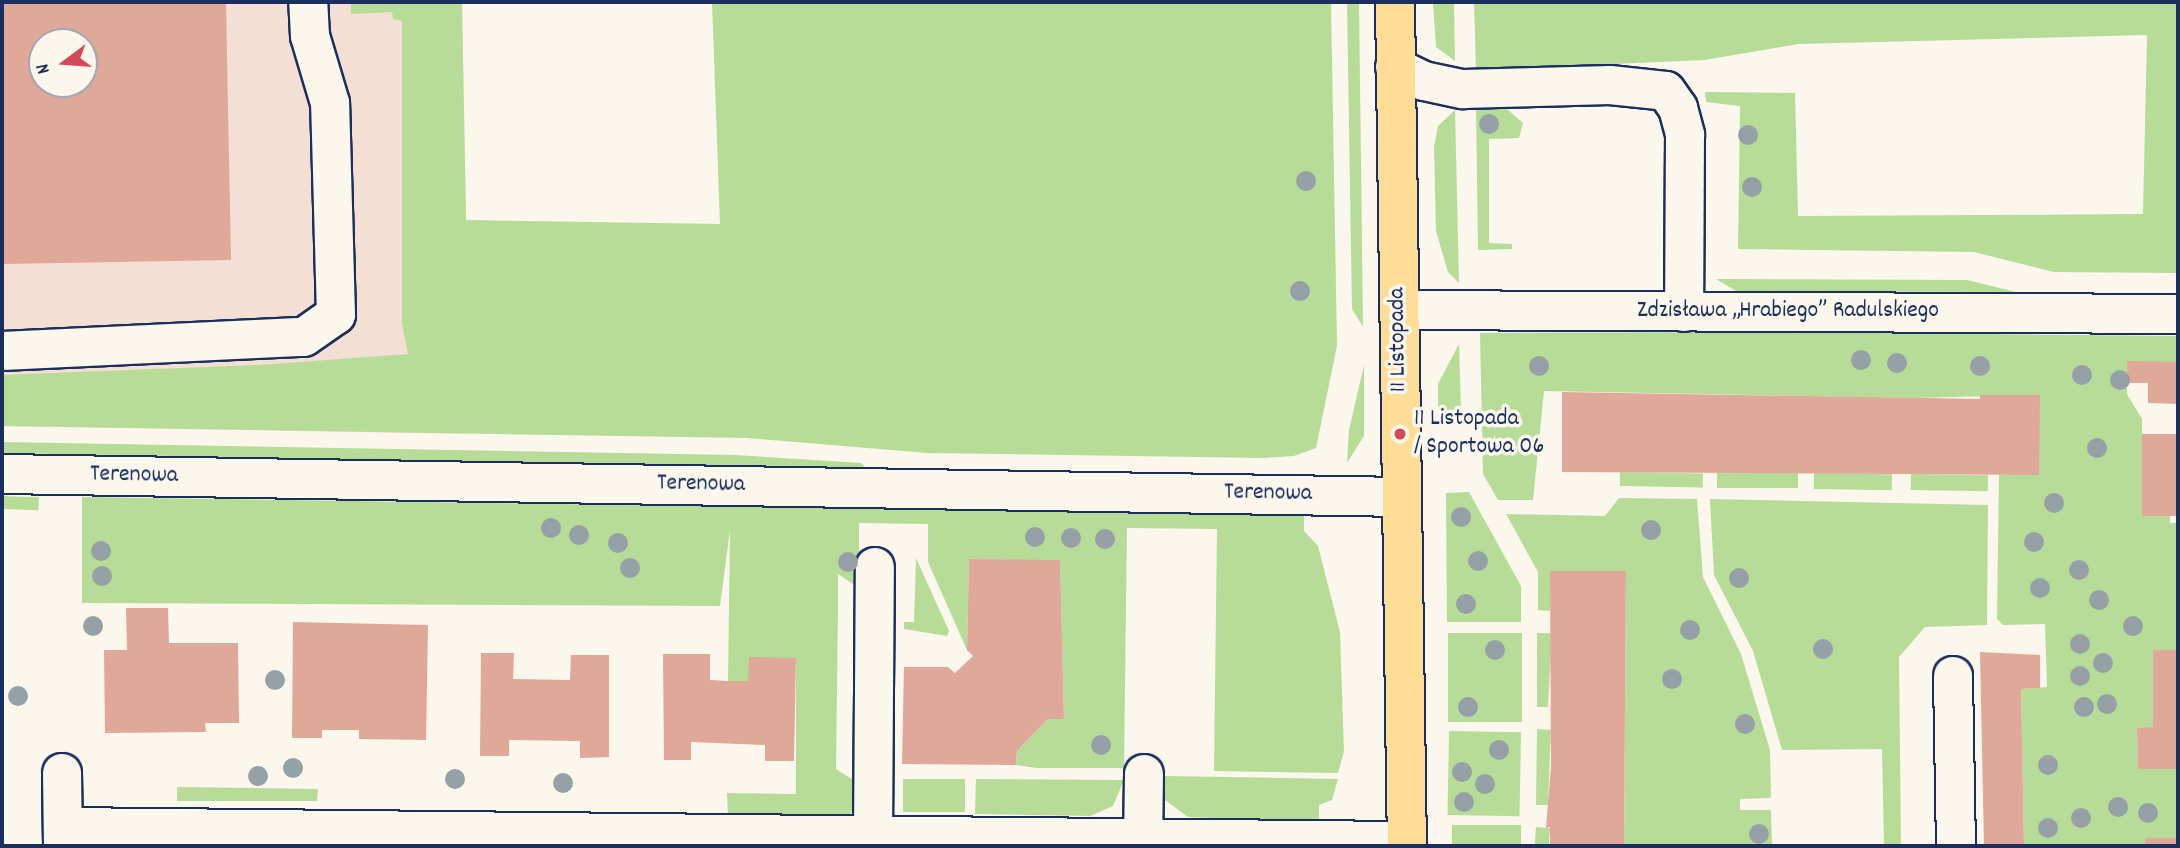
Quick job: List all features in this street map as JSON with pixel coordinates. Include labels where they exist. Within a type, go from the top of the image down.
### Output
[{"type":"main road","name":"11 Listopada","points":[[1395,2],[1406,844]]},
{"type":"street","points":[[2,351],[304,337],[336,314],[330,103],[310,36],[308,2]]},
{"type":"street","points":[[1395,66],[1424,81],[1463,89],[1610,85],[1667,91],[1678,107],[1685,135],[1684,312]]},
{"type":"street","name":"Zdzisława „Hrabiego” Radulskiego","points":[[1399,310],[2178,314]]},
{"type":"street","name":"Terenowa","points":[[2,474],[1401,497]]},
{"type":"street","points":[[876,566],[876,839]]},
{"type":"street","points":[[1953,676],[1956,846]]},
{"type":"street","points":[[62,773],[63,836],[1406,844]]},
{"type":"street","points":[[1143,842],[1144,774]]},
{"type":"shaded area","points":[[2,2],[462,2],[470,434],[2,426]]},
{"type":"green space","points":[[351,2],[462,2],[466,220],[720,224],[712,2],[1331,2],[1337,346],[1316,448],[1294,456],[1263,458],[927,453],[747,438],[2,426],[2,375],[259,365],[408,354],[402,324],[402,21],[393,19],[392,12],[351,14]]},
{"type":"green space","points":[[1347,2],[1359,2],[1363,327],[1352,309]]},
{"type":"green space","points":[[1433,2],[1454,2],[1455,61],[1436,47]]},
{"type":"green space","points":[[1474,2],[2178,2],[2178,273],[2054,272],[1974,252],[1738,249],[1740,106],[1706,102],[1705,92],[1795,93],[1798,216],[2143,214],[2147,35],[1799,44],[1704,60],[1476,70]]},
{"type":"green space","points":[[1476,107],[1506,108],[1523,123],[1519,138],[1489,139],[1489,243],[1512,244],[1512,249],[1478,250]]},
{"type":"green space","points":[[1455,110],[1459,283],[1448,272],[1436,231],[1434,147],[1438,126]]},
{"type":"green space","points":[[1716,279],[1967,280],[2016,292],[1736,291]]},
{"type":"green space","points":[[1773,332],[2178,336],[2178,362],[2127,362],[2127,394],[2142,419],[2143,516],[2170,516],[2170,523],[2178,523],[2178,650],[2153,650],[2153,727],[2137,729],[2138,769],[2178,769],[2178,838],[2146,838],[2145,846],[2024,846],[2021,689],[2047,687],[2045,624],[2003,625],[1997,619],[1999,475],[2039,475],[2039,395],[1915,398],[1544,391],[1533,500],[1498,500],[1483,474],[1480,333]]},
{"type":"green space","points":[[1459,344],[1461,411],[1438,411],[1438,384]]},
{"type":"green space","points":[[1364,365],[1364,436],[1347,463],[1349,430]]},
{"type":"green space","points":[[2,442],[736,455],[861,463],[866,468],[2,453]]},
{"type":"green space","points":[[1620,472],[1703,473],[1703,487],[1620,486]]},
{"type":"green space","points":[[1717,473],[1798,473],[1798,488],[1717,488]]},
{"type":"green space","points":[[1814,473],[1892,474],[1892,490],[1814,489]]},
{"type":"green space","points":[[1911,474],[1988,475],[1988,491],[1911,490]]},
{"type":"green space","points":[[1469,492],[1521,586],[1521,622],[1447,622],[1446,493]]},
{"type":"green space","points":[[2,496],[39,497],[39,510],[2,509]]},
{"type":"green space","points":[[82,497],[1304,515],[1304,531],[1318,546],[1340,632],[1344,752],[1338,773],[1214,771],[1217,529],[1127,528],[1124,768],[1037,768],[1016,765],[1017,751],[1048,719],[1064,719],[1060,561],[969,559],[967,650],[928,562],[928,524],[859,523],[859,588],[838,574],[836,769],[856,782],[854,810],[847,817],[728,816],[727,793],[796,794],[796,658],[748,681],[728,681],[730,530],[720,606],[82,603]]},
{"type":"green space","points":[[1619,498],[1697,499],[1703,577],[1741,654],[1770,750],[1771,798],[1740,799],[1740,810],[1771,810],[1772,846],[1624,846],[1626,571],[1551,571],[1550,611],[1538,610],[1538,572],[1506,514],[1605,516]]},
{"type":"green space","points":[[1710,499],[1988,505],[1987,625],[1925,627],[1899,657],[1901,846],[1884,846],[1882,749],[1782,750],[1753,651],[1714,575]]},
{"type":"green space","points":[[916,558],[949,631],[947,636],[904,629],[904,622],[914,622]]},
{"type":"green space","points":[[1448,633],[1522,633],[1522,722],[1448,722]]},
{"type":"green space","points":[[1537,633],[1552,633],[1548,707],[1537,707]]},
{"type":"green space","points":[[1537,729],[1551,730],[1548,805],[1536,805]]},
{"type":"green space","points":[[1449,731],[1521,732],[1520,816],[1448,815]]},
{"type":"green space","points":[[1165,776],[1338,779],[1332,800],[1319,805],[1319,820],[1302,821],[1188,817],[1165,800]]},
{"type":"green space","points":[[903,779],[965,779],[965,812],[903,812]]},
{"type":"green space","points":[[976,779],[1124,780],[1113,806],[1090,816],[975,814]]},
{"type":"green space","points":[[177,787],[318,789],[317,801],[177,801]]},
{"type":"green space","points":[[1452,825],[1521,825],[1521,846],[1452,846]]},
{"type":"green space","points":[[1536,827],[1550,828],[1549,846],[1535,846]]},
{"type":"building","points":[[2,2],[226,2],[231,260],[2,264]]},
{"type":"building","points":[[2127,361],[2178,362],[2178,404],[2148,403],[2148,383],[2127,383]]},
{"type":"building","points":[[1562,392],[1980,399],[1980,395],[2040,395],[2039,475],[1562,472]]},
{"type":"building","points":[[2142,434],[2178,434],[2178,516],[2142,516]]},
{"type":"building","points":[[969,559],[1060,560],[1064,719],[1048,719],[1017,751],[1016,765],[902,764],[904,667],[948,667],[955,673],[973,656],[967,650]]},
{"type":"building","points":[[1550,571],[1626,571],[1624,846],[1550,846],[1550,827],[1546,828],[1551,766]]},
{"type":"building","points":[[126,608],[168,608],[169,643],[238,643],[239,723],[205,723],[206,732],[105,733],[104,650],[127,650]]},
{"type":"building","points":[[293,622],[428,625],[426,740],[359,739],[359,730],[322,730],[322,738],[292,738]]},
{"type":"building","points":[[2153,650],[2178,650],[2178,769],[2138,769],[2137,728],[2153,727]]},
{"type":"building","points":[[1980,652],[2040,655],[2040,688],[2021,689],[2024,846],[1984,846]]},
{"type":"building","points":[[481,653],[514,653],[513,679],[570,680],[571,655],[609,655],[609,757],[580,758],[580,741],[509,740],[509,756],[480,756]]},
{"type":"building","points":[[663,654],[710,654],[710,680],[728,681],[748,681],[749,657],[796,658],[794,761],[765,761],[765,745],[691,742],[691,760],[664,760]]},
{"type":"building","points":[[2145,838],[2178,838],[2178,846],[2145,846]]},
{"type":"place","name":"11 Listopada / Sportowa 06","points":[[1400,434]]}]
